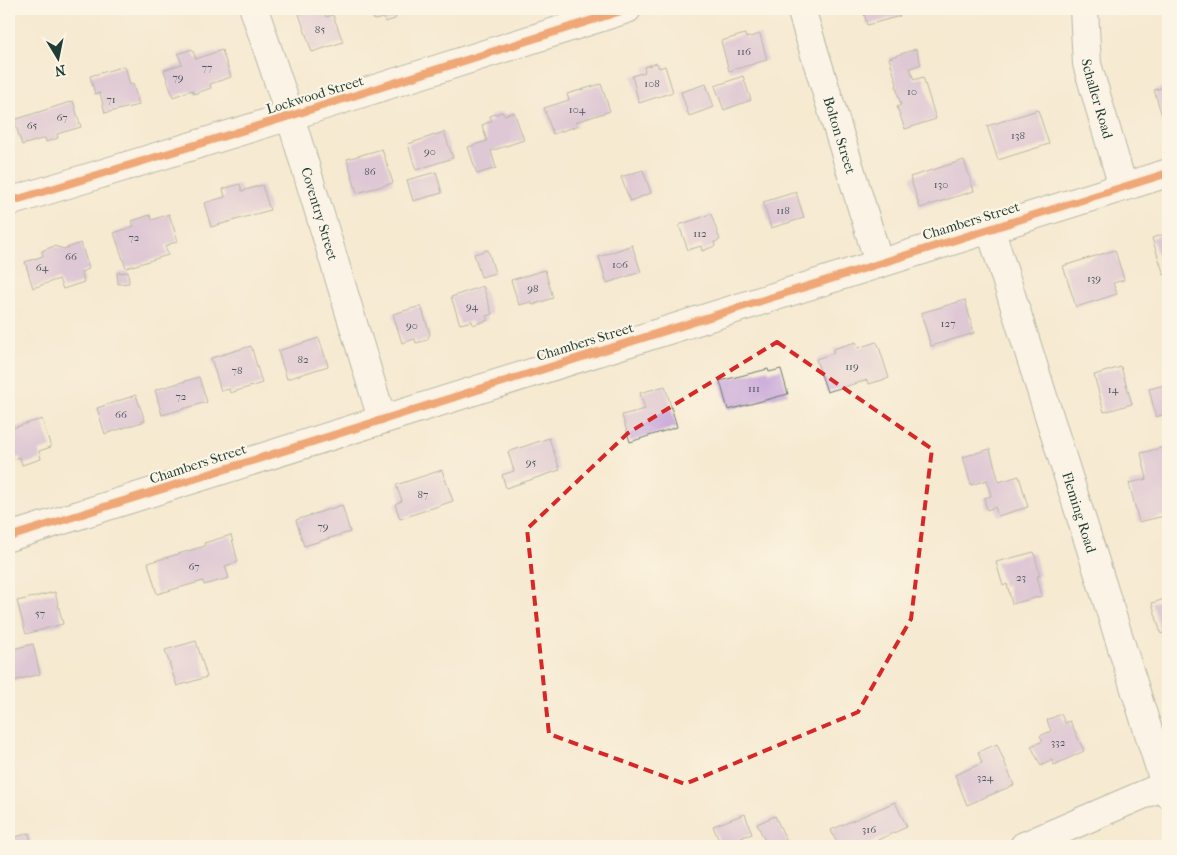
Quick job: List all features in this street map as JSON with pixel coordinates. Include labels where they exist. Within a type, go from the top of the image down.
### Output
[{"type":"street","name":"Coventry Street","points":[[254,9],[290,116],[382,419]]},
{"type":"street","name":"Lockwood Street","points":[[9,202],[290,116],[627,9]]},
{"type":"street","name":"Bolton Street","points":[[800,9],[878,264]]},
{"type":"street","name":"Schaller Road","points":[[1084,9],[1087,64],[1123,187]]},
{"type":"street","name":"Chambers Street","points":[[9,537],[1168,173]]},
{"type":"street","name":"Fleming Road","points":[[990,228],[1167,788]]},
{"type":"street","points":[[1024,846],[1167,788]]},
{"type":"highlighted area","points":[[777,342],[932,449],[911,619],[858,712],[685,784],[549,734],[527,529],[628,433]]},
{"type":"building","points":[[315,9],[323,9],[326,17],[333,15],[343,42],[312,52],[299,14]]},
{"type":"building","points":[[371,9],[406,10],[397,14],[395,19],[385,22],[384,18],[374,20]]},
{"type":"building","points":[[863,9],[898,9],[900,16],[867,25]]},
{"type":"building","points":[[745,34],[746,38],[760,34],[767,60],[729,71],[721,41]]},
{"type":"building","points":[[192,49],[196,59],[222,50],[231,77],[210,84],[211,88],[194,94],[192,90],[173,97],[164,70],[182,64],[178,54]]},
{"type":"building","points":[[916,49],[921,64],[910,68],[914,80],[923,77],[936,119],[905,129],[897,107],[901,105],[889,58]]},
{"type":"building","points":[[657,63],[659,68],[665,66],[673,92],[639,103],[632,76],[645,72],[644,67]]},
{"type":"building","points":[[125,66],[130,85],[133,84],[139,105],[105,113],[100,93],[95,94],[90,76]]},
{"type":"building","points":[[743,76],[751,100],[724,110],[715,86]]},
{"type":"building","points":[[601,84],[610,111],[576,122],[577,126],[553,134],[544,108],[569,100],[567,94]]},
{"type":"building","points":[[706,84],[714,107],[689,116],[681,92]]},
{"type":"building","points":[[1168,86],[1168,117],[1163,119],[1154,90]]},
{"type":"building","points":[[73,101],[81,127],[57,134],[58,138],[46,142],[45,138],[22,145],[14,120]]},
{"type":"building","points":[[1038,110],[1049,144],[998,160],[987,126]]},
{"type":"building","points":[[502,112],[504,115],[514,112],[524,140],[491,151],[496,168],[477,174],[468,147],[487,141],[482,125],[492,121],[490,116]]},
{"type":"building","points":[[444,132],[453,158],[416,170],[408,144]]},
{"type":"building","points":[[382,149],[393,183],[357,193],[347,159]]},
{"type":"building","points":[[964,160],[974,191],[920,208],[910,177]]},
{"type":"building","points":[[643,170],[651,193],[630,201],[621,177]]},
{"type":"building","points":[[436,172],[442,193],[413,201],[407,180]]},
{"type":"building","points":[[240,184],[242,191],[262,185],[270,210],[211,227],[204,203],[225,197],[223,189]]},
{"type":"building","points":[[796,192],[804,218],[771,228],[763,202]]},
{"type":"building","points":[[169,214],[178,241],[165,246],[168,255],[126,268],[114,233],[134,226],[132,221],[150,215],[152,220]]},
{"type":"building","points":[[711,214],[720,240],[714,242],[715,246],[702,251],[701,246],[688,250],[679,225]]},
{"type":"building","points":[[1168,233],[1168,273],[1164,275],[1152,238]]},
{"type":"building","points":[[81,243],[89,269],[81,272],[84,282],[63,289],[59,279],[33,288],[25,262],[43,256],[42,251],[54,246],[64,249]]},
{"type":"building","points":[[632,245],[641,272],[607,283],[599,257]]},
{"type":"building","points":[[488,250],[495,273],[481,277],[474,254]]},
{"type":"building","points":[[1115,250],[1124,280],[1113,283],[1117,294],[1076,307],[1063,266]]},
{"type":"building","points":[[545,270],[553,298],[532,305],[531,302],[519,305],[511,280]]},
{"type":"building","points":[[128,272],[129,283],[118,284],[117,273]]},
{"type":"building","points":[[483,286],[492,314],[486,316],[488,320],[473,325],[472,321],[460,324],[451,297]]},
{"type":"building","points":[[965,300],[974,333],[931,346],[921,313]]},
{"type":"building","points":[[421,306],[430,334],[427,340],[416,343],[415,339],[402,343],[393,314]]},
{"type":"building","points":[[319,338],[328,366],[287,379],[278,351]]},
{"type":"building","points":[[856,342],[858,348],[876,342],[878,344],[889,378],[869,384],[867,380],[827,392],[816,359],[834,353],[833,349]]},
{"type":"building","points":[[251,346],[262,383],[230,393],[229,389],[221,391],[211,358]]},
{"type":"building","points":[[1121,367],[1132,404],[1104,412],[1094,375]]},
{"type":"building","points":[[768,369],[769,372],[781,369],[788,394],[728,410],[720,381]]},
{"type":"building","points":[[199,377],[207,402],[162,415],[155,390]]},
{"type":"building","points":[[1168,384],[1168,413],[1156,417],[1149,389]]},
{"type":"building","points":[[665,386],[677,427],[630,442],[622,415],[645,409],[640,393]]},
{"type":"building","points":[[136,395],[145,421],[105,434],[97,408]]},
{"type":"building","points":[[42,419],[51,447],[39,451],[41,459],[22,465],[20,457],[11,460],[9,453],[9,429]]},
{"type":"building","points":[[549,438],[560,470],[506,488],[502,475],[514,471],[508,452]]},
{"type":"building","points":[[1168,446],[1168,515],[1139,522],[1129,483],[1147,479],[1141,453]]},
{"type":"building","points":[[990,449],[999,482],[1019,476],[1028,507],[998,516],[995,507],[987,510],[984,498],[991,496],[987,480],[971,485],[963,457]]},
{"type":"building","points":[[442,470],[453,501],[400,519],[395,504],[402,501],[396,485]]},
{"type":"building","points":[[342,505],[350,532],[304,546],[296,520]]},
{"type":"building","points":[[231,535],[238,562],[225,566],[229,578],[204,585],[203,581],[157,594],[148,563],[205,546],[204,543]]},
{"type":"building","points":[[1034,552],[1040,576],[1037,576],[1042,596],[1012,604],[1007,584],[1003,586],[996,562]]},
{"type":"building","points":[[55,592],[63,624],[26,634],[17,601]]},
{"type":"building","points":[[1168,598],[1168,632],[1161,634],[1152,603]]},
{"type":"building","points":[[196,641],[207,677],[177,686],[165,650]]},
{"type":"building","points":[[33,644],[40,674],[13,681],[9,666],[9,650]]},
{"type":"building","points":[[1061,714],[1065,723],[1070,721],[1084,751],[1054,765],[1052,760],[1041,766],[1031,746],[1043,741],[1040,736],[1051,731],[1047,720]]},
{"type":"building","points":[[997,744],[1014,785],[967,805],[955,775],[982,763],[978,752]]},
{"type":"building","points":[[895,802],[907,827],[864,846],[838,846],[831,830]]},
{"type":"building","points":[[745,814],[752,834],[742,837],[744,841],[731,846],[721,846],[713,826]]},
{"type":"building","points":[[775,816],[789,846],[757,846],[766,843],[757,824]]},
{"type":"building","points":[[29,833],[32,846],[9,846],[9,839]]},
{"type":"cycle path","points":[[9,202],[290,116],[627,9]]},
{"type":"cycle path","points":[[9,537],[1168,173]]}]
